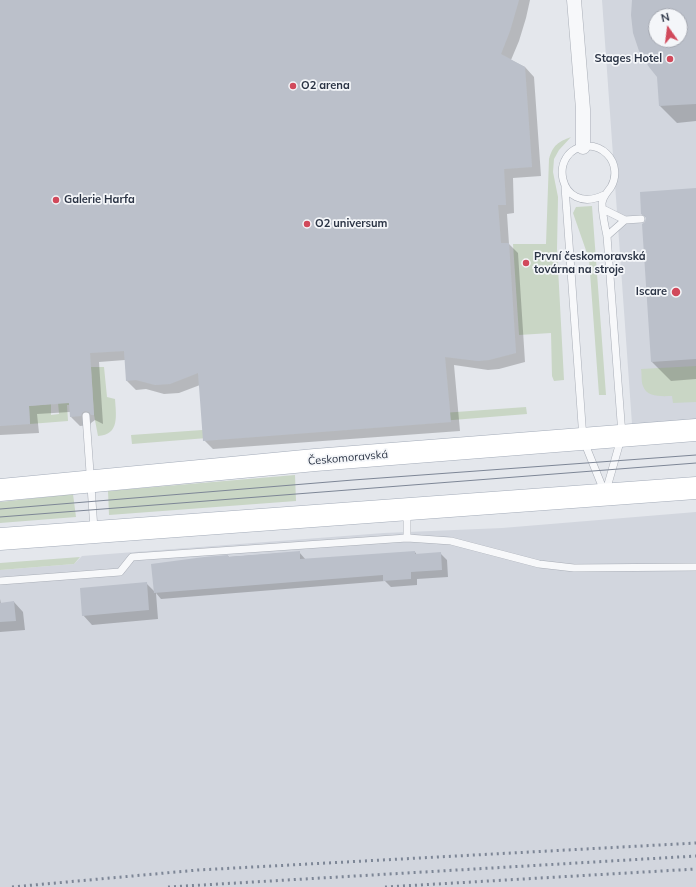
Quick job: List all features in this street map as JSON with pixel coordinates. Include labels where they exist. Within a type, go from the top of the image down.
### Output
[{"type":"main road","name":"Českomoravská","points":[[0,490],[323,460],[696,430]]},
{"type":"main road","points":[[0,539],[696,488]]},
{"type":"street","points":[[574,0],[583,109],[582,147]]},
{"type":"lane","points":[[565,187],[571,194],[588,200],[596,199],[604,195],[613,183],[615,169],[613,162],[604,151],[590,146],[582,147],[565,159],[561,173],[565,187],[583,439],[605,495]]},
{"type":"lane","points":[[604,195],[603,209],[607,236],[622,435],[605,495]]},
{"type":"lane","points":[[603,209],[625,220],[641,219]]},
{"type":"lane","points":[[607,236],[625,220]]},
{"type":"lane","points":[[86,416],[94,532]]},
{"type":"lane","points":[[407,510],[408,538]]},
{"type":"lane","points":[[0,581],[120,572],[132,557],[408,538],[451,541],[539,564],[574,568],[696,567]]},
{"type":"shaded area","points":[[602,0],[696,0],[696,419],[632,424]]},
{"type":"shaded area","points":[[696,512],[696,887],[0,887],[0,570],[74,564],[82,556],[384,533],[502,528]]},
{"type":"green space","points":[[571,137],[559,150],[554,159],[553,172],[558,197],[557,249],[564,380],[554,381],[552,376],[551,333],[519,335],[513,244],[546,244],[549,159],[554,147]]},
{"type":"green space","points":[[592,206],[606,395],[599,395],[589,259],[573,213],[576,207]]},
{"type":"green space","points":[[66,355],[69,405],[67,405],[68,421],[30,424],[29,406],[51,404],[51,415],[59,414],[57,392]]},
{"type":"green space","points":[[696,366],[696,402],[673,403],[672,396],[660,396],[648,393],[642,384],[641,369]]},
{"type":"green space","points":[[91,367],[104,367],[107,397],[115,399],[115,423],[110,432],[105,435],[98,436],[94,415]]},
{"type":"green space","points":[[526,407],[527,414],[428,422],[428,414]]},
{"type":"green space","points":[[231,428],[232,436],[132,444],[131,435]]},
{"type":"green space","points":[[295,475],[296,501],[109,515],[108,491]]},
{"type":"green space","points":[[73,494],[76,517],[0,523],[0,502]]},
{"type":"green space","points":[[80,557],[74,564],[0,570],[0,563]]},
{"type":"building","points":[[0,0],[519,0],[510,31],[501,54],[525,67],[532,167],[504,169],[506,205],[498,205],[501,243],[509,243],[516,353],[489,360],[478,361],[445,357],[451,422],[203,441],[198,373],[170,384],[155,385],[136,380],[126,381],[124,351],[90,353],[94,415],[91,415],[89,412],[85,411],[81,416],[70,417],[69,403],[29,406],[30,424],[0,426]]},
{"type":"building","name":"Stages Hotel","points":[[632,0],[696,0],[696,104],[659,106],[657,77],[639,51],[633,33],[631,15]]},
{"type":"building","points":[[696,188],[696,359],[651,362],[642,224],[645,222],[646,218],[641,214],[640,192]]},
{"type":"building","points":[[300,551],[300,559],[415,551],[415,554],[441,552],[442,570],[411,572],[411,579],[383,581],[383,575],[154,593],[151,564],[204,557],[228,555],[228,557]]},
{"type":"building","points":[[147,582],[149,610],[82,616],[80,588]]},
{"type":"building","points":[[14,601],[16,621],[0,622],[0,603]]},
{"type":"tram line","points":[[0,509],[353,480],[696,455]]},
{"type":"tram line","points":[[0,517],[696,463]]},
{"type":"railway","points":[[12,887],[198,870],[696,843]]},
{"type":"railway","points":[[168,887],[696,856]]},
{"type":"railway","points":[[385,887],[696,869]]},
{"type":"place","name":"Stages Hotel","points":[[670,59]]},
{"type":"place","name":"O2 arena","points":[[293,86]]},
{"type":"place","name":"Galerie Harfa","points":[[56,200]]},
{"type":"place","name":"O2 universum","points":[[307,224]]},
{"type":"place","name":"První českomoravská továrna na stroje","points":[[526,263]]},
{"type":"place","name":"Iscare","points":[[676,292]]}]
